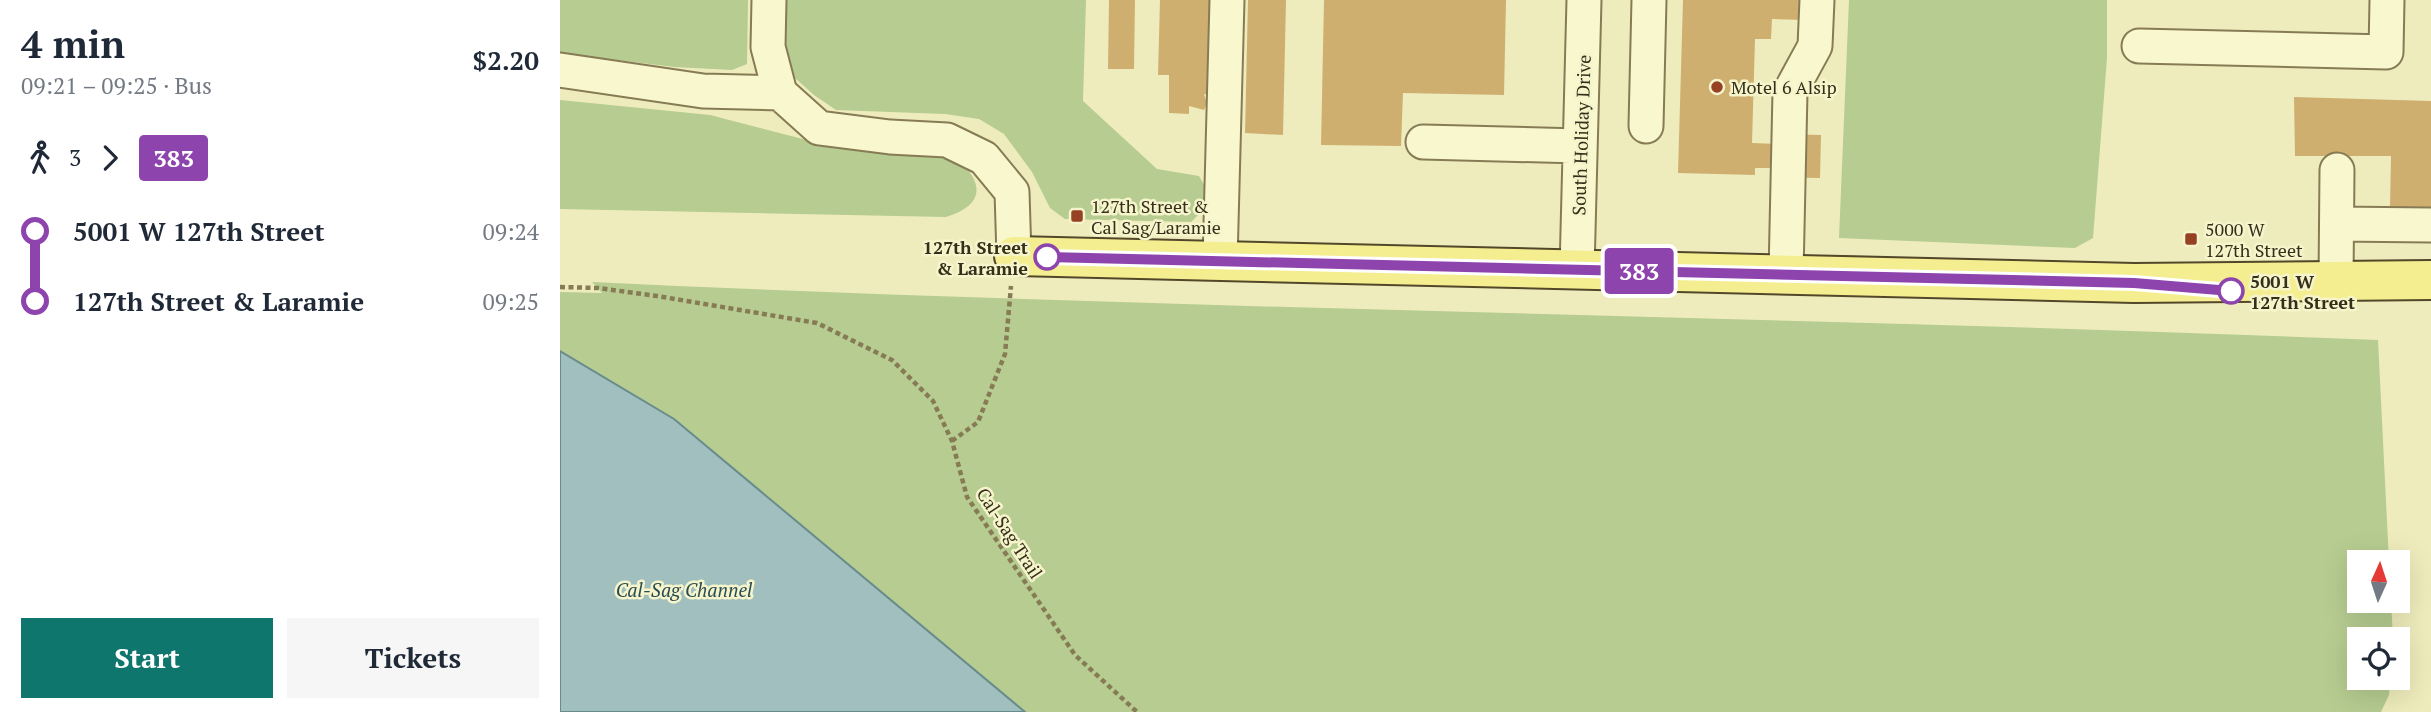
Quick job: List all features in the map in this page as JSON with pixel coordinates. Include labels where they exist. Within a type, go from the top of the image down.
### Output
[{"type":"main road","points":[[1014,256],[2134,283],[2431,280]]},
{"type":"main road","points":[[2134,283],[2431,306]]},
{"type":"street","points":[[769,0],[768,47],[780,93],[819,128],[890,137],[947,140],[984,158],[1012,192],[1014,256]]},
{"type":"street","points":[[1220,261],[1227,0]]},
{"type":"street","name":"South Holiday Drive","points":[[1577,270],[1584,0]]},
{"type":"street","points":[[1646,126],[1649,0]]},
{"type":"street","points":[[1786,274],[1790,92],[1815,47],[1816,0]]},
{"type":"street","points":[[2139,46],[2386,52],[2387,0]]},
{"type":"street","points":[[560,70],[703,91],[780,93]]},
{"type":"street","points":[[1423,142],[1580,146]]},
{"type":"street","points":[[2336,281],[2337,170]]},
{"type":"street","points":[[2337,224],[2431,225]]},
{"type":"path","points":[[952,441],[978,422],[1005,354],[1014,256]]},
{"type":"path","name":"Cal-Sag Trail","points":[[560,287],[598,288],[817,323],[892,359],[933,401],[952,441],[967,497],[1075,655],[1137,712]]},
{"type":"green space","points":[[560,0],[748,0],[747,64],[732,70],[674,67],[560,53]]},
{"type":"green space","points":[[787,0],[1086,0],[1083,101],[1157,169],[1199,176],[1206,188],[1204,209],[1191,222],[1065,219],[1050,208],[1032,172],[1004,134],[979,119],[945,114],[836,110],[795,78],[785,44]]},
{"type":"green space","points":[[1849,0],[2107,0],[2107,58],[2093,238],[2075,248],[1839,238]]},
{"type":"green space","points":[[560,100],[710,115],[830,146],[959,160],[973,178],[976,194],[967,207],[946,217],[560,209]]},
{"type":"green space","points":[[592,282],[1038,300],[2378,340],[2388,550],[2347,550],[2347,613],[2392,613],[2392,627],[2347,627],[2347,690],[2389,690],[2389,695],[2381,712],[1025,712],[674,419],[560,351],[560,292],[602,293]]},
{"type":"water","name":"Cal-Sag Channel","points":[[560,351],[674,419],[1025,712],[560,712]]},
{"type":"building","points":[[1109,0],[1135,0],[1134,69],[1108,69]]},
{"type":"building","points":[[1160,0],[1211,0],[1209,95],[1204,94],[1207,103],[1204,110],[1189,106],[1189,114],[1169,113],[1169,75],[1158,75]]},
{"type":"building","points":[[1248,0],[1286,0],[1283,135],[1245,133]]},
{"type":"building","points":[[1324,0],[1506,0],[1504,95],[1403,93],[1401,146],[1321,145]]},
{"type":"building","name":"Motel 6 Alsip","points":[[1683,0],[1807,0],[1806,20],[1772,19],[1771,39],[1755,39],[1752,143],[1778,144],[1779,134],[1821,135],[1820,178],[1772,177],[1772,168],[1755,168],[1755,175],[1678,173]]},
{"type":"building","points":[[2294,97],[2431,101],[2431,208],[2390,207],[2391,156],[2295,156]]},
{"type":"bus line","name":"383","points":[[1047,257],[2134,283],[2231,291]]},
{"type":"place","name":"Motel 6 Alsip","points":[[1717,87]]},
{"type":"place","name":"127th Street & Cal Sag/Laramie","points":[[1077,216]]},
{"type":"place","name":"5000 W 127th Street","points":[[2191,239]]},
{"type":"place","name":"127th Street & Laramie","points":[[1047,257]]},
{"type":"place","name":"5001 W 127th Street","points":[[2231,291]]}]
